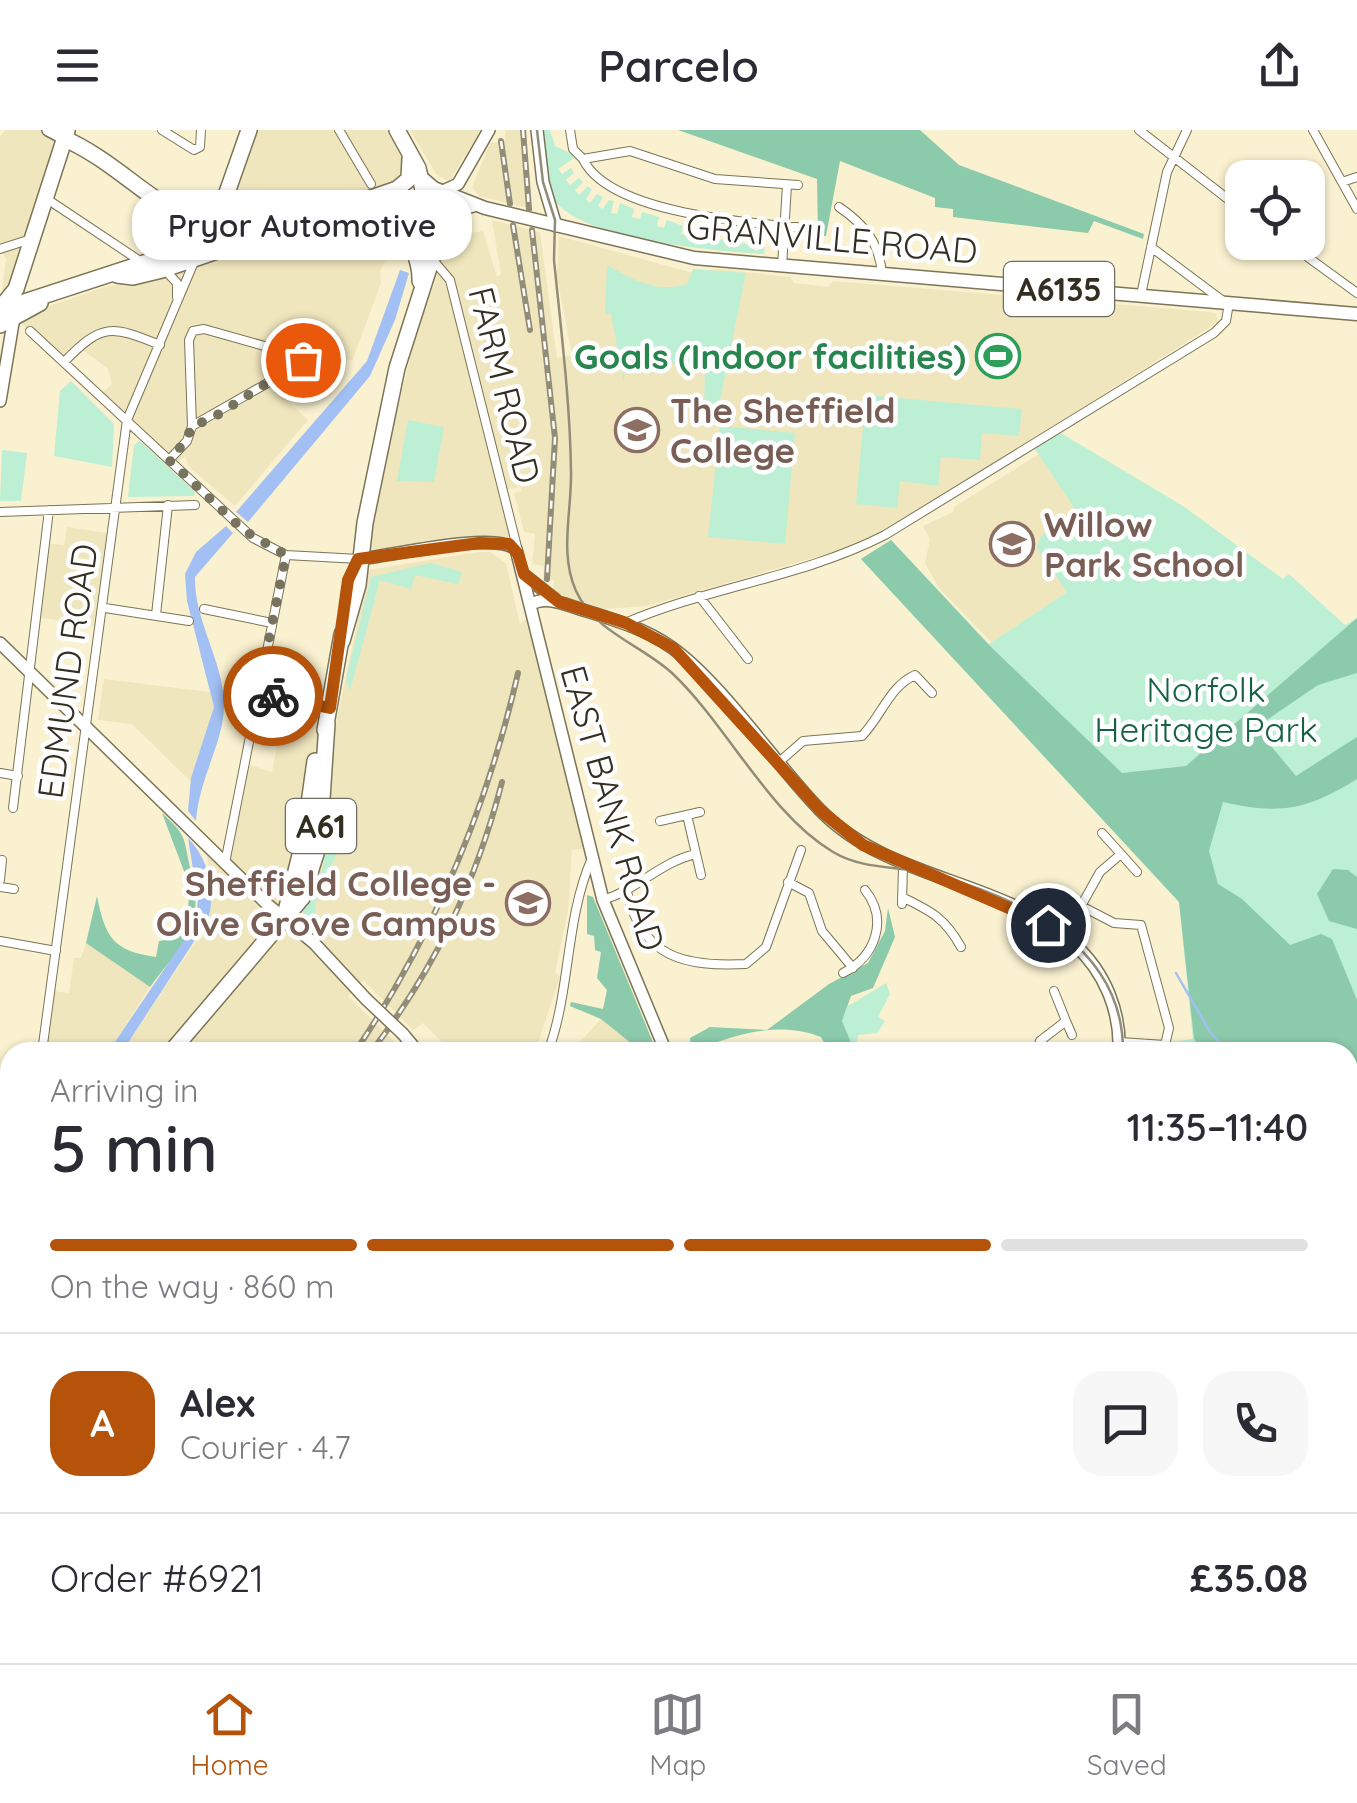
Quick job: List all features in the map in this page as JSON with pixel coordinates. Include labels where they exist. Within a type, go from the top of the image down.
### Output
[{"type":"highway","points":[[3,314],[52,293],[117,275],[199,244],[212,230],[249,130]]},
{"type":"highway","name":"A61","points":[[179,1042],[298,906],[313,871],[320,832],[328,715],[358,585],[358,559],[394,383],[420,290],[433,260],[435,235],[420,176],[397,130]]},
{"type":"highway","points":[[3,314],[14,294],[66,134],[189,222],[212,230],[259,234]]},
{"type":"highway","points":[[117,275],[133,277],[162,270],[347,207],[407,182],[411,170],[408,150]]},
{"type":"highway","points":[[347,207],[374,213],[398,230],[419,262],[420,290]]},
{"type":"main road","name":"GRANVILLE ROAD","points":[[420,176],[443,191],[485,208],[694,258],[1357,314]]},
{"type":"main road","points":[[398,230],[435,235],[460,207],[485,208]]},
{"type":"street","points":[[48,130],[66,134]]},
{"type":"street","points":[[162,130],[197,150],[202,130]]},
{"type":"street","points":[[339,130],[371,184]]},
{"type":"street","points":[[443,191],[458,184],[489,130]]},
{"type":"street","points":[[537,130],[543,182],[556,226]]},
{"type":"street","points":[[570,130],[573,149],[593,176],[611,188],[691,215],[806,228]]},
{"type":"street","points":[[1139,130],[1225,198]]},
{"type":"street","points":[[1141,296],[1172,159],[1187,130]]},
{"type":"street","points":[[1314,130],[1357,208]]},
{"type":"street","points":[[582,159],[630,151],[715,179],[798,185]]},
{"type":"street","points":[[1342,182],[1357,178]]},
{"type":"street","points":[[782,267],[787,185]]},
{"type":"street","points":[[44,198],[144,263]]},
{"type":"street","points":[[839,207],[858,220],[873,239],[882,275]]},
{"type":"street","points":[[0,249],[32,239]]},
{"type":"street","points":[[626,623],[699,596],[858,549],[1220,330],[1226,321],[1227,303],[1150,247]]},
{"type":"street","name":"EDMUND ROAD","points":[[43,1042],[105,608],[126,420],[198,258]]},
{"type":"street","name":"FARM ROAD","points":[[433,260],[450,280],[520,559]]},
{"type":"street","points":[[1312,260],[1357,293]]},
{"type":"street","points":[[162,270],[178,282],[176,306]]},
{"type":"street","points":[[0,402],[3,314]]},
{"type":"street","points":[[64,362],[89,337],[111,328],[160,345]]},
{"type":"street","points":[[169,460],[186,441],[192,426],[190,335],[201,329],[300,356],[301,364],[284,376],[192,426]]},
{"type":"street","points":[[30,331],[243,530],[286,555],[358,559],[509,544],[520,559]]},
{"type":"street","points":[[0,348],[3,376]]},
{"type":"street","points":[[156,615],[168,505]]},
{"type":"street","points":[[0,512],[195,506]]},
{"type":"street","points":[[13,808],[49,510]]},
{"type":"street","name":"FARM ROAD","points":[[496,544],[512,530]]},
{"type":"street","points":[[496,544],[514,556],[524,574],[559,602]]},
{"type":"street","points":[[225,863],[286,555]]},
{"type":"street","name":"EAST BANK ROAD","points":[[520,559],[604,900],[662,1042]]},
{"type":"street","points":[[699,596],[748,658]]},
{"type":"street","points":[[530,604],[538,600],[559,602],[626,623],[673,648],[838,826],[903,865],[1022,911],[1074,944],[1105,986],[1116,1013],[1119,1042]]},
{"type":"street","points":[[105,608],[189,621]]},
{"type":"street","points":[[204,609],[272,623]]},
{"type":"street","points":[[640,630],[656,610]]},
{"type":"street","points":[[0,642],[206,846],[314,943],[409,1042]]},
{"type":"street","points":[[778,763],[803,741],[862,736],[877,720],[896,686],[914,675],[932,693]]},
{"type":"street","points":[[258,693],[328,715]]},
{"type":"street","points":[[0,773],[18,776]]},
{"type":"street","points":[[660,821],[700,812]]},
{"type":"street","points":[[688,815],[701,875]]},
{"type":"street","points":[[1102,832],[1137,872]]},
{"type":"street","points":[[628,892],[637,925],[660,949],[692,963],[734,965],[760,956],[801,850]]},
{"type":"street","points":[[604,900],[628,892],[668,862],[696,854]]},
{"type":"street","points":[[1081,906],[1100,872],[1121,854]]},
{"type":"street","points":[[551,1042],[560,1015],[579,894],[592,857]]},
{"type":"street","points":[[2,860],[0,884],[14,889]]},
{"type":"street","points":[[903,865],[902,900],[928,907],[946,922],[960,948]]},
{"type":"street","points":[[788,882],[809,893],[822,932],[853,968]]},
{"type":"street","points":[[579,894],[588,885],[600,883]]},
{"type":"street","points":[[843,973],[868,956],[876,939],[868,893],[860,902]]},
{"type":"street","points":[[1062,896],[1114,923],[1141,925],[1170,1028],[1166,1042]]},
{"type":"street","points":[[0,942],[56,950]]},
{"type":"street","points":[[1054,991],[1072,1035]]},
{"type":"street","points":[[1040,1042],[1066,1021]]},
{"type":"shaded area","points":[[5,130],[48,130],[63,138],[31,239],[0,307],[6,259],[0,249],[0,137]]},
{"type":"shaded area","points":[[254,130],[392,130],[405,154],[406,171],[392,186],[252,229],[226,227],[222,220]]},
{"type":"shaded area","points":[[410,130],[481,130],[449,181],[436,174]]},
{"type":"shaded area","points":[[505,130],[526,130],[532,209],[479,196],[472,187],[490,143],[505,141]]},
{"type":"shaded area","points":[[492,220],[540,232],[557,358],[572,355],[557,277],[559,236],[689,272],[718,269],[790,277],[794,283],[828,287],[833,281],[1210,312],[1216,314],[1218,322],[886,532],[851,547],[647,606],[604,609],[553,592],[554,580],[543,579],[544,566],[532,564],[535,534],[524,532],[514,493],[522,491],[521,487],[499,491],[511,539],[371,551],[366,545],[421,310],[434,286],[439,238],[483,231],[497,277],[501,274]]},
{"type":"shaded area","points":[[354,221],[371,227],[393,248],[380,271],[381,283],[352,361],[309,345],[274,388],[308,420],[235,506],[189,467],[185,456],[175,466],[100,395],[112,384],[108,369],[79,347],[64,362],[22,324],[37,310],[105,287],[164,275],[305,229],[306,233]]},
{"type":"shaded area","name":"Willow Park School","points":[[1039,454],[1112,566],[992,643],[939,588],[925,563],[930,539],[923,526],[953,512],[954,507]]},
{"type":"shaded area","points":[[67,527],[113,534],[102,628],[37,617],[45,543],[64,545]]},
{"type":"shaded area","points":[[490,552],[506,563],[520,624],[528,618],[583,849],[572,850],[568,912],[555,972],[560,977],[538,1042],[442,1042],[423,1023],[413,1030],[363,980],[348,996],[395,1042],[129,1042],[204,929],[211,901],[206,845],[224,862],[250,765],[272,772],[286,697],[324,705],[298,906],[368,570]]},
{"type":"shaded area","points":[[104,679],[210,692],[214,707],[191,782],[132,724],[98,720]]},
{"type":"shaded area","points":[[86,943],[150,987],[114,1042],[43,1042],[51,991],[69,993],[74,958],[81,958]]},
{"type":"shaded area","points":[[601,1019],[631,1042],[580,1042]]},
{"type":"green space","points":[[542,130],[550,130],[555,146],[572,154],[574,158],[558,169],[562,174],[571,168],[574,173],[566,180],[570,185],[579,178],[583,182],[575,190],[579,195],[588,186],[592,190],[586,199],[590,203],[597,194],[603,197],[598,206],[603,209],[609,200],[614,201],[611,213],[617,214],[620,203],[634,209],[632,217],[640,219],[642,212],[659,217],[657,226],[664,228],[667,220],[683,226],[681,234],[689,236],[692,229],[712,243],[723,239],[729,248],[744,243],[757,251],[765,243],[764,254],[650,241],[590,224],[567,212],[550,191]]},
{"type":"green space","points":[[678,130],[920,130],[959,165],[1144,234],[1143,239],[1094,221],[1088,233],[953,217],[953,209],[935,207],[935,198],[840,161],[826,236],[818,236],[817,179]]},
{"type":"green space","points":[[607,265],[636,280],[665,287],[687,284],[693,269],[746,273],[716,419],[704,415],[705,367],[625,359],[624,382],[611,314],[605,314]]},
{"type":"green space","points":[[71,381],[114,424],[112,467],[54,456],[60,391]]},
{"type":"green space","points":[[866,395],[1022,409],[1019,436],[982,433],[980,460],[941,457],[938,486],[900,481],[897,508],[856,504]]},
{"type":"green space","points":[[408,420],[444,427],[434,482],[397,481]]},
{"type":"green space","points":[[720,426],[795,433],[785,544],[708,537]]},
{"type":"green space","name":"Norfolk Heritage Park","points":[[1059,432],[1183,506],[1283,579],[1289,574],[1345,625],[1357,618],[1357,1042],[1171,1042],[1193,1039],[1179,902],[861,559],[891,540],[989,644],[1067,592],[1037,548],[1041,536],[1077,512],[1034,448]]},
{"type":"green space","points":[[140,441],[195,492],[194,496],[128,497],[134,445]]},
{"type":"green space","points":[[2,450],[27,453],[21,501],[0,501]]},
{"type":"green space","points":[[891,540],[988,644],[1122,773],[1186,766],[1357,618],[1357,673],[1318,685],[1261,724],[1266,740],[1296,776],[1357,737],[1357,779],[1323,798],[1293,807],[1261,808],[1223,802],[1209,851],[1218,884],[1242,899],[1290,945],[1321,934],[1332,939],[1357,1000],[1357,1042],[1196,1042],[1179,902],[861,559]]},
{"type":"green space","points":[[431,563],[462,572],[458,584],[415,575],[411,589],[380,580],[350,691],[346,679],[371,577]]},
{"type":"green space","points":[[345,810],[350,823],[315,904],[316,917],[323,926],[316,934],[306,924],[303,912],[323,867],[330,816]]},
{"type":"green space","points":[[162,813],[183,837],[195,906],[190,932],[150,987],[86,943],[97,896],[108,932],[130,951],[156,957],[159,941],[173,939],[186,929],[190,887]]},
{"type":"green space","points":[[1333,869],[1348,870],[1357,877],[1357,929],[1329,921],[1317,894]]},
{"type":"green space","points":[[587,895],[593,897],[653,1042],[630,1042],[601,1019],[570,1006],[571,1002],[603,1009],[607,990],[597,978],[601,952],[595,950],[594,936],[587,934]]},
{"type":"green space","points":[[888,908],[895,937],[873,988],[851,996],[842,1021],[851,1042],[824,1042],[821,1037],[805,1032],[772,1030],[718,1042],[690,1042],[690,1038],[710,1027],[767,1030],[829,984],[868,963],[885,931]]},
{"type":"green space","points":[[886,983],[890,994],[878,1017],[885,1021],[877,1033],[858,1035],[857,1042],[851,1042],[842,1021],[848,1006]]},
{"type":"water","points":[[400,270],[409,273],[395,320],[370,376],[248,522],[236,512],[367,361]]},
{"type":"water","points":[[226,526],[233,533],[195,577],[199,610],[220,674],[224,707],[196,821],[188,811],[191,778],[214,707],[187,601],[185,574],[196,552]]},
{"type":"water","points":[[188,838],[209,876],[208,920],[129,1042],[115,1042],[195,924],[198,900]]},
{"type":"waterway","points":[[1176,973],[1220,1042]]},
{"type":"tram line","points":[[537,130],[543,182],[555,220],[554,260],[570,445],[568,562],[584,605],[606,627],[672,673],[788,815],[833,852],[870,865],[923,872],[969,885],[1034,914],[1062,934],[1087,957],[1106,984],[1119,1016],[1122,1042]]},
{"type":"railway","points":[[523,130],[529,209]]},
{"type":"railway","points":[[501,141],[510,204]]},
{"type":"railway","points":[[513,225],[530,330]]},
{"type":"railway","points":[[532,230],[555,438],[547,579]]},
{"type":"railway","points":[[361,1042],[409,963],[454,870],[490,773],[518,673]]},
{"type":"railway","points":[[378,1042],[450,924],[479,855],[502,782]]},
{"type":"way so far","points":[[273,696],[258,693],[286,555],[243,530],[169,460],[186,441],[192,426],[284,376],[303,360]]},
{"type":"place","name":"Goals (Indoor facilities)","points":[[998,356]]},
{"type":"place","name":"Pryor Automotive","points":[[303,360]]},
{"type":"place","name":"The Sheffield College","points":[[637,430]]},
{"type":"place","name":"Willow Park School","points":[[1012,544]]},
{"type":"place","name":"Sheffield College - Olive Grove Campus","points":[[528,903]]},
{"type":"route","points":[[273,696],[330,708],[348,580],[358,559],[479,543],[509,544],[516,550],[524,574],[559,602],[626,623],[673,648],[701,674],[821,811],[863,845],[1048,925]]}]
